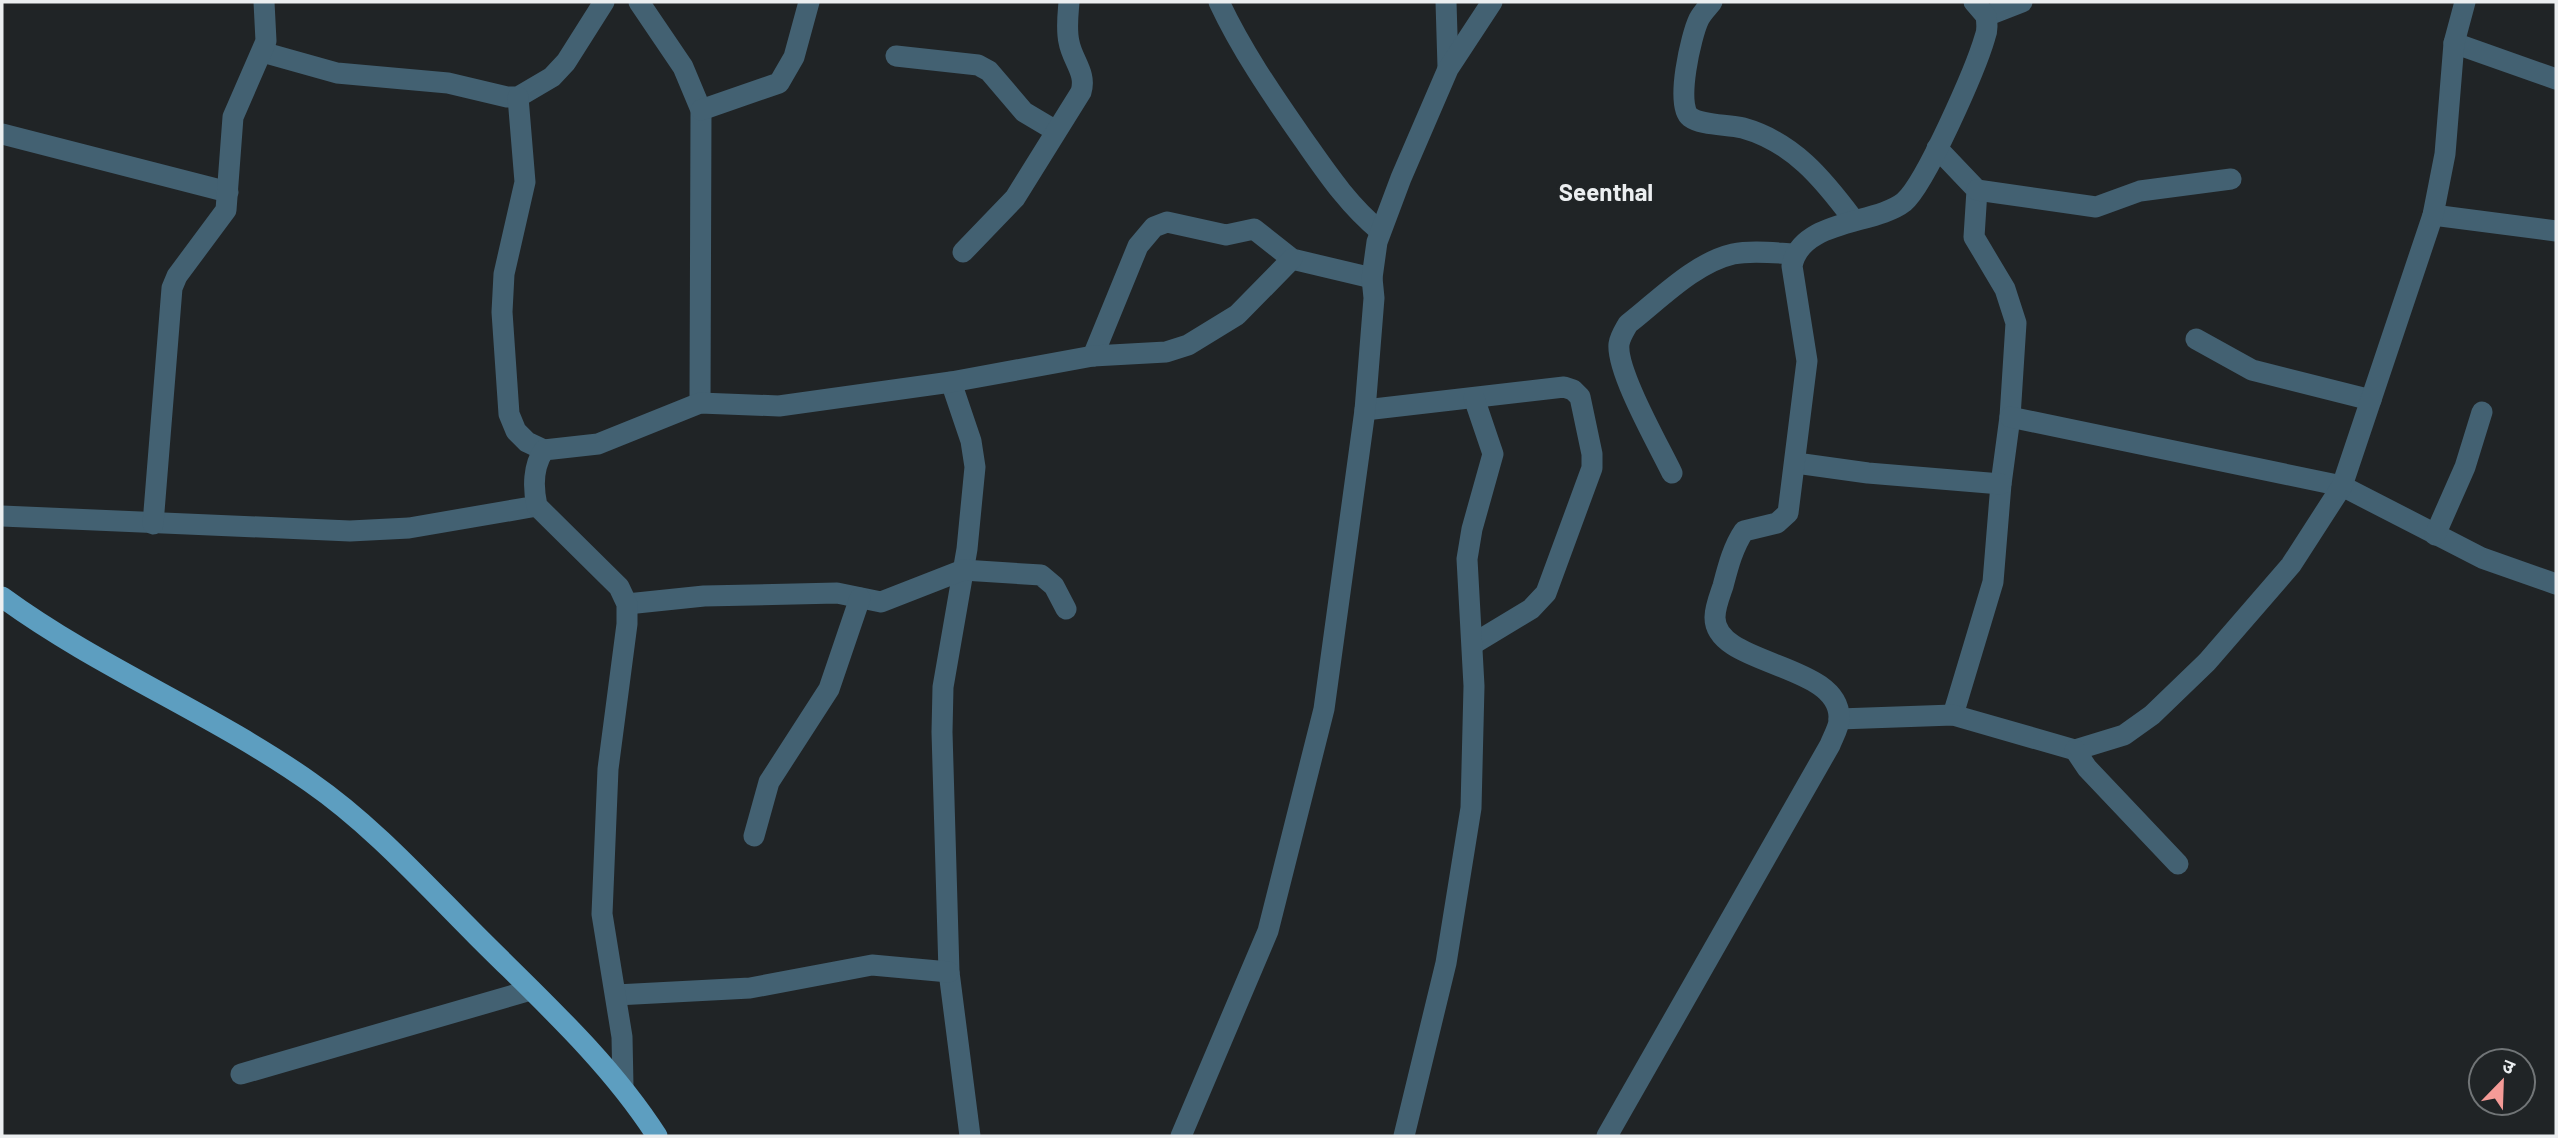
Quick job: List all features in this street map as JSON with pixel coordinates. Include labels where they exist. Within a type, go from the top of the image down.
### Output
[{"type":"main road","points":[[2,597],[58,637],[240,738],[310,782],[385,844],[531,990],[622,1086],[657,1136]]},
{"type":"street","points":[[153,524],[172,288],[177,276],[221,219],[228,192],[233,117],[262,52],[267,30],[264,2]]},
{"type":"street","points":[[262,52],[337,73],[448,83],[507,97],[518,97],[552,77],[566,62],[604,2]]},
{"type":"street","points":[[639,2],[683,67],[701,110],[700,403]]},
{"type":"street","points":[[701,110],[779,83],[794,57],[809,2]]},
{"type":"street","points":[[962,252],[1014,198],[1083,85],[1069,46],[1069,2]]},
{"type":"street","points":[[1219,2],[1263,82],[1330,178],[1350,204],[1380,231]]},
{"type":"street","points":[[1446,2],[1448,69]]},
{"type":"street","points":[[1181,1136],[1268,931],[1324,709],[1365,410],[1374,298],[1372,278],[1380,231],[1448,69],[1492,2]]},
{"type":"street","points":[[1712,2],[1699,19],[1695,30],[1682,97],[1684,110],[1691,119],[1750,130],[1787,147],[1823,180],[1853,219]]},
{"type":"street","points":[[1607,1136],[1830,745],[1839,719],[1835,703],[1825,687],[1734,645],[1720,634],[1715,618],[1733,551],[1744,531],[1777,523],[1788,513],[1807,361],[1792,266],[1794,254],[1811,239],[1853,219],[1896,207],[1905,201],[1937,148],[1986,37],[1980,9],[2022,2]]},
{"type":"street","points":[[1839,719],[1953,715],[2075,750],[2124,734],[2152,715],[2201,668],[2291,565],[2342,486],[2433,215],[2445,154],[2454,43],[2465,2]]},
{"type":"street","points":[[2454,43],[2556,79]]},
{"type":"street","points":[[896,56],[978,65],[989,71],[1024,112],[1056,131]]},
{"type":"street","points":[[518,97],[525,182],[504,274],[502,312],[509,414],[516,431],[527,442],[544,450],[598,444],[700,403],[779,407],[951,382],[1093,356],[1140,356],[1188,345],[1237,315],[1292,259]]},
{"type":"street","points":[[2,134],[228,192]]},
{"type":"street","points":[[1937,148],[1977,190],[2096,207],[2140,191],[2231,179]]},
{"type":"street","points":[[1953,715],[1991,594],[2010,416],[2015,323],[2005,289],[1974,237],[1977,190]]},
{"type":"street","points":[[2433,215],[2556,231]]},
{"type":"street","points":[[1093,356],[1138,246],[1154,227],[1167,222],[1226,234],[1254,229],[1292,259],[1372,278]]},
{"type":"street","points":[[1672,473],[1634,394],[1619,353],[1622,334],[1628,324],[1681,282],[1718,260],[1734,254],[1794,254]]},
{"type":"street","points":[[2196,339],[2252,370],[2371,400]]},
{"type":"street","points":[[951,382],[974,454],[963,570],[943,687],[949,972],[970,1136]]},
{"type":"street","points":[[1365,410],[1564,387],[1573,390],[1584,407],[1592,454],[1589,481],[1546,593],[1531,609],[1473,644]]},
{"type":"street","points":[[1404,1136],[1446,963],[1471,808],[1473,644],[1467,559],[1472,529],[1493,454],[1474,398]]},
{"type":"street","points":[[2435,534],[2465,467],[2482,412]]},
{"type":"street","points":[[2010,416],[2342,486],[2482,558],[2556,584]]},
{"type":"street","points":[[544,450],[537,466],[534,493],[537,506],[547,520],[618,587],[627,604],[627,624],[608,769],[601,914],[622,1037],[622,1086]]},
{"type":"street","points":[[1796,463],[1868,473],[2001,484]]},
{"type":"street","points":[[2,516],[362,531],[409,528],[537,506]]},
{"type":"street","points":[[627,604],[704,596],[837,593],[873,602],[889,600],[963,570],[1041,575],[1054,586],[1066,609]]},
{"type":"street","points":[[754,836],[769,782],[829,689],[860,598]]},
{"type":"street","points":[[2075,750],[2087,768],[2178,864]]},
{"type":"street","points":[[616,995],[750,988],[872,965],[949,972]]},
{"type":"street","points":[[240,1074],[531,990]]},
{"type":"district","name":"Seenthal","points":[[1606,193]]}]
